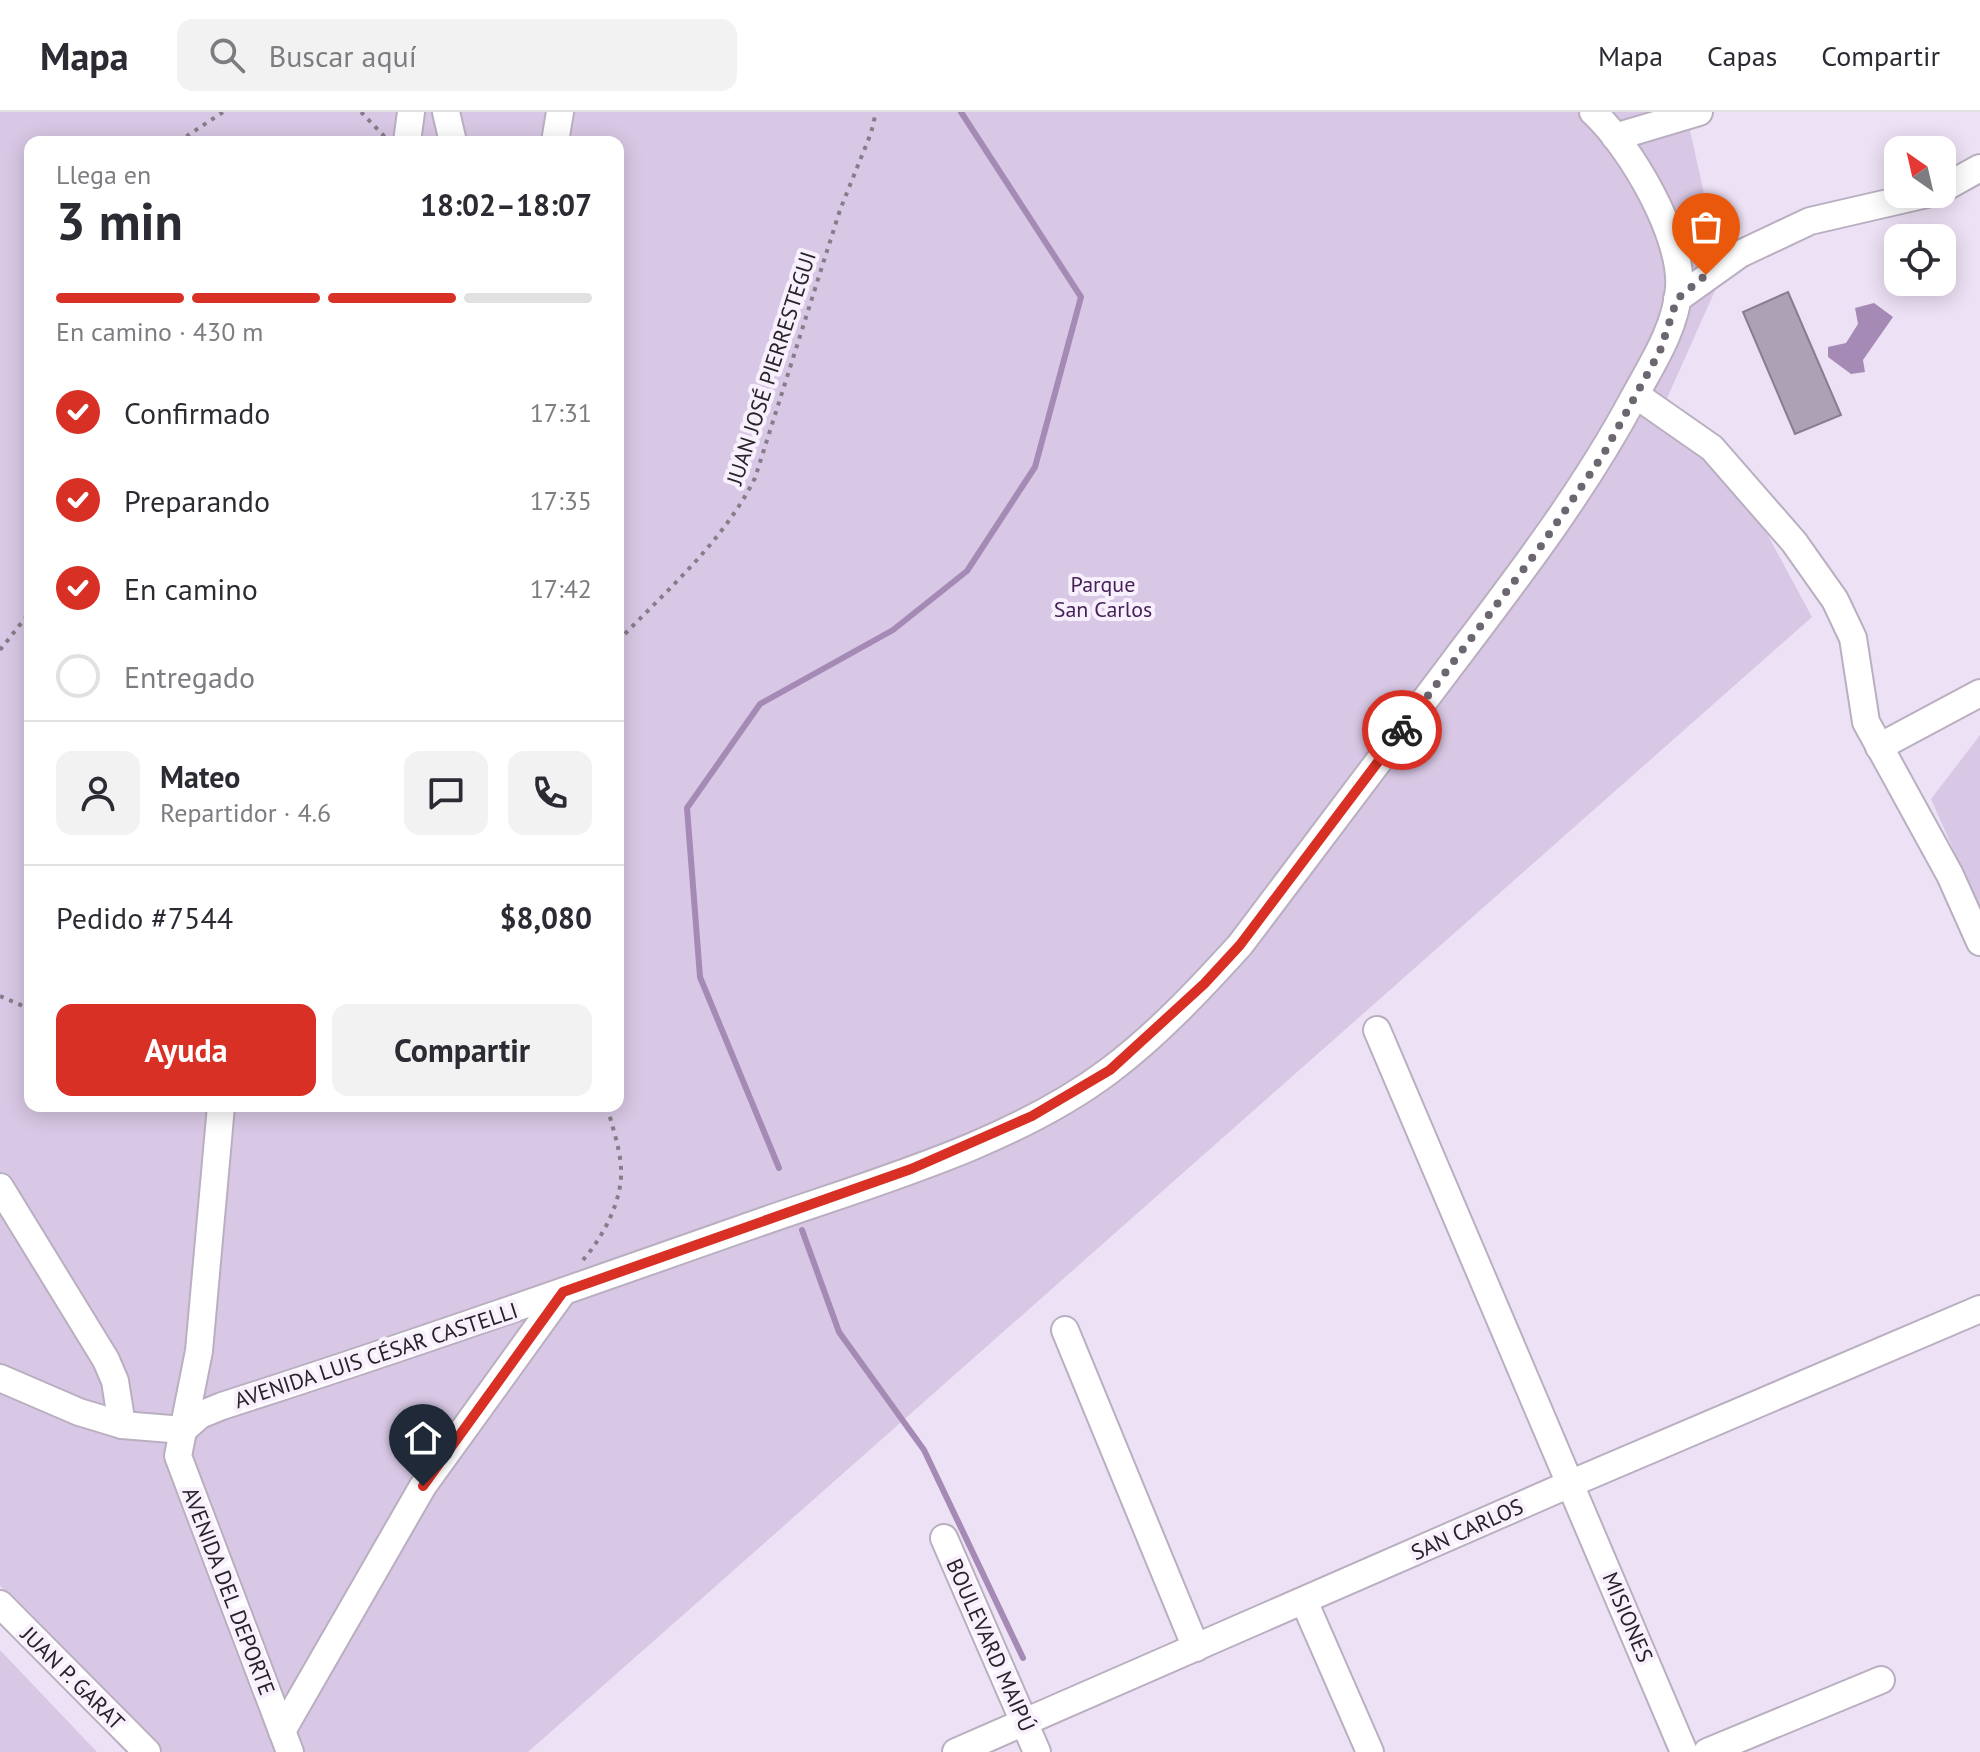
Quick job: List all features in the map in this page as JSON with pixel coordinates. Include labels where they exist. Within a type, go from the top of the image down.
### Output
[{"type":"street","points":[[408,136],[411,112]]},
{"type":"street","points":[[446,112],[452,136]]},
{"type":"street","points":[[556,136],[560,112]]},
{"type":"street","name":"AVENIDA LUIS CÉSAR CASTELLI","points":[[183,1430],[200,1415],[222,1406],[563,1292],[911,1169],[1018,1123],[1110,1070],[1204,984],[1240,945],[1541,546],[1603,455],[1660,351],[1677,299],[1677,254],[1657,205],[1615,137],[1593,112]]},
{"type":"street","points":[[1615,137],[1699,112]]},
{"type":"street","points":[[1956,181],[1980,168]]},
{"type":"street","points":[[1677,299],[1740,254],[1810,221],[1884,204]]},
{"type":"street","points":[[1636,395],[1712,448],[1794,542],[1835,600],[1853,638],[1866,722],[1950,875],[1980,942]]},
{"type":"street","points":[[1879,747],[1980,693]]},
{"type":"street","name":"MISIONES","points":[[1377,1030],[1684,1752]]},
{"type":"street","name":"AVENIDA DEL DEPORTE","points":[[220,1112],[199,1351],[178,1456],[286,1741]]},
{"type":"street","points":[[0,1187],[106,1360],[115,1381],[122,1425]]},
{"type":"street","points":[[286,1741],[423,1486],[563,1292]]},
{"type":"street","name":"SAN CARLOS","points":[[956,1752],[1980,1309]]},
{"type":"street","points":[[1065,1330],[1196,1648]]},
{"type":"street","points":[[0,1378],[79,1412],[122,1425],[183,1430]]},
{"type":"street","name":"BOULEVARD MAIPÚ","points":[[944,1538],[1037,1752]]},
{"type":"street","points":[[1304,1601],[1370,1752]]},
{"type":"street","name":"JUAN P. GARAT","points":[[0,1604],[147,1752]]},
{"type":"street","points":[[1707,1752],[1881,1680]]},
{"type":"path","points":[[187,136],[223,112]]},
{"type":"path","points":[[361,112],[384,136]]},
{"type":"path","name":"JUAN JOSÉ PIERRESTEGUI","points":[[624,635],[714,542],[742,504],[755,478],[840,210],[871,133],[876,112]]},
{"type":"path","points":[[0,650],[24,620]]},
{"type":"path","points":[[0,996],[24,1006]]},
{"type":"path","points":[[577,1267],[597,1244],[612,1212],[621,1169],[608,1112]]},
{"type":"green space","name":"Parque San Carlos","points":[[0,112],[1686,112],[1722,275],[1660,414],[1714,461],[1757,515],[1812,617],[528,1752],[162,1752],[0,1586]]},
{"type":"green space","points":[[1980,735],[1980,910],[1931,799]]},
{"type":"green space","points":[[0,1650],[97,1752],[0,1752]]},
{"type":"shaded area","points":[[1874,303],[1893,317],[1863,360],[1865,372],[1851,374],[1828,357],[1828,347],[1846,343],[1858,324],[1855,308]]},
{"type":"building","points":[[1788,292],[1841,415],[1795,434],[1743,312]]},
{"type":"waterway","points":[[779,1168],[700,977],[687,808],[760,704],[893,630],[967,571],[1035,467],[1081,297],[961,112]]},
{"type":"waterway","points":[[802,1230],[839,1332],[924,1450],[1023,1658]]},
{"type":"way so far","points":[[1402,730],[1541,546],[1603,455],[1660,351],[1675,315],[1677,299],[1706,275]]},
{"type":"route","points":[[423,1486],[563,1292],[911,1169],[1004,1130],[1060,1102],[1110,1070],[1204,984],[1240,945],[1402,730]]}]
